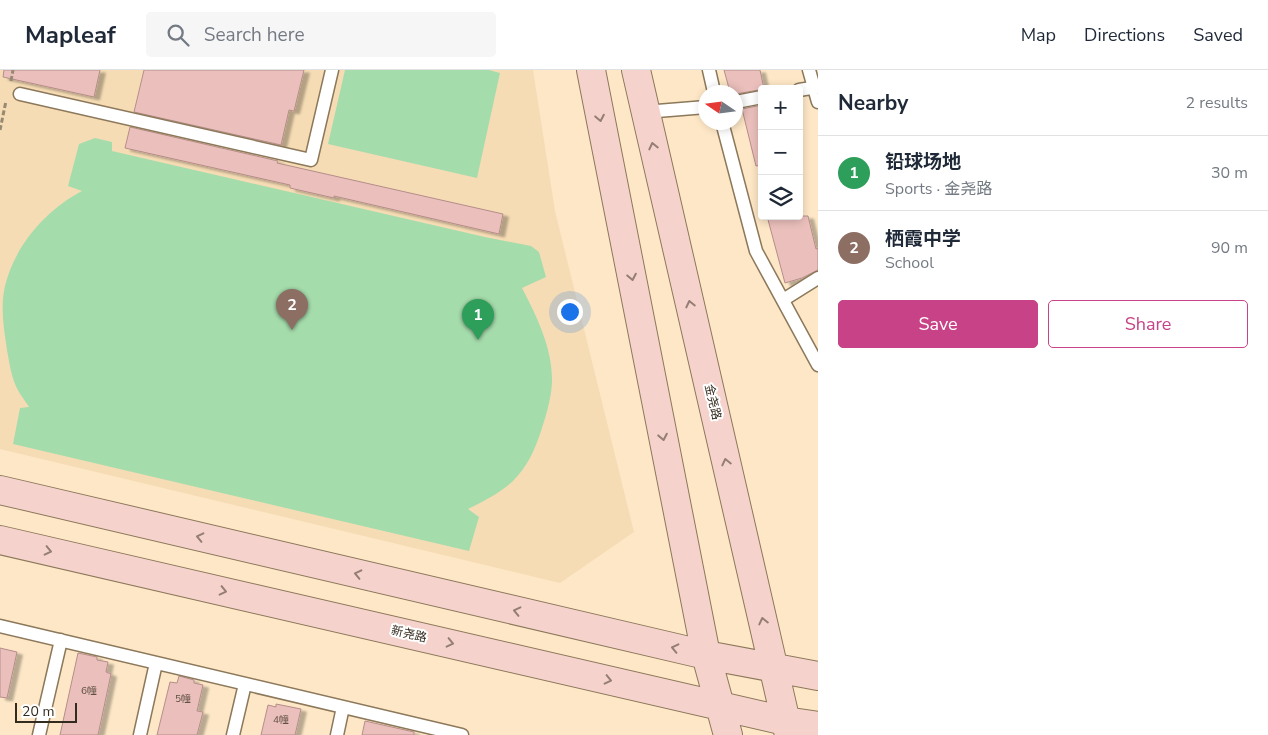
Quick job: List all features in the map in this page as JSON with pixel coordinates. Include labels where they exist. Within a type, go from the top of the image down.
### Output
[{"type":"main road","points":[[591,70],[706,655],[728,735]]},
{"type":"main road","name":"金尧路","points":[[636,70],[787,728]]},
{"type":"main road","points":[[0,490],[706,655],[818,676]]},
{"type":"main road","name":"新尧路","points":[[0,540],[720,706],[787,728],[818,726]]},
{"type":"lane","points":[[20,94],[312,160],[332,70]]},
{"type":"lane","points":[[709,70],[712,85]]},
{"type":"lane","points":[[809,70],[816,87],[818,102]]},
{"type":"lane","points":[[803,89],[816,87]]},
{"type":"lane","points":[[743,101],[758,98]]},
{"type":"lane","points":[[645,112],[698,107]]},
{"type":"lane","points":[[724,130],[756,251],[818,366]]},
{"type":"lane","points":[[783,300],[818,278]]},
{"type":"lane","points":[[0,626],[343,707],[443,733],[462,735]]},
{"type":"lane","points":[[39,735],[61,640]]},
{"type":"lane","points":[[140,735],[156,663]]},
{"type":"lane","points":[[233,735],[245,684]]},
{"type":"lane","points":[[337,735],[343,707]]},
{"type":"shaded area","points":[[0,70],[533,70],[555,211],[634,532],[560,583],[0,449]]},
{"type":"green space","points":[[345,70],[489,70],[500,73],[477,178],[328,144]]},
{"type":"green space","points":[[95,138],[112,142],[112,151],[531,246],[539,252],[546,277],[522,288],[547,346],[552,370],[551,395],[536,445],[522,470],[503,489],[468,509],[479,517],[469,551],[13,444],[20,408],[29,407],[16,387],[9,363],[3,318],[5,286],[16,257],[34,230],[56,208],[82,191],[68,186],[79,144]]},
{"type":"building","points":[[4,70],[100,70],[94,97],[3,77]]},
{"type":"building","points":[[144,70],[304,70],[294,111],[289,110],[281,145],[134,112]]},
{"type":"building","points":[[724,70],[760,70],[763,85],[758,85],[758,90],[743,93],[743,85],[728,85]]},
{"type":"building","points":[[758,106],[758,166],[756,166],[743,109]]},
{"type":"building","points":[[130,127],[278,161],[277,163],[503,214],[499,234],[334,196],[334,198],[290,188],[290,185],[125,148]]},
{"type":"building","points":[[803,216],[808,216],[816,249],[818,248],[818,270],[802,278],[785,283],[768,220],[803,220]]},
{"type":"building","points":[[0,648],[17,652],[7,698],[0,697]]},
{"type":"building","points":[[78,653],[97,657],[97,660],[108,662],[106,672],[111,674],[98,735],[60,735]]},
{"type":"building","points":[[179,676],[194,680],[194,683],[203,685],[197,711],[203,712],[197,735],[157,735],[170,682],[177,683]]},
{"type":"building","points":[[276,704],[301,709],[295,735],[261,735],[268,705],[276,707]]},
{"type":"building","points":[[365,721],[414,732],[414,735],[362,735]]},
{"type":"place","name":"栖霞中学","points":[[292,330]]},
{"type":"place","name":"铅球场地","points":[[478,340]]}]
